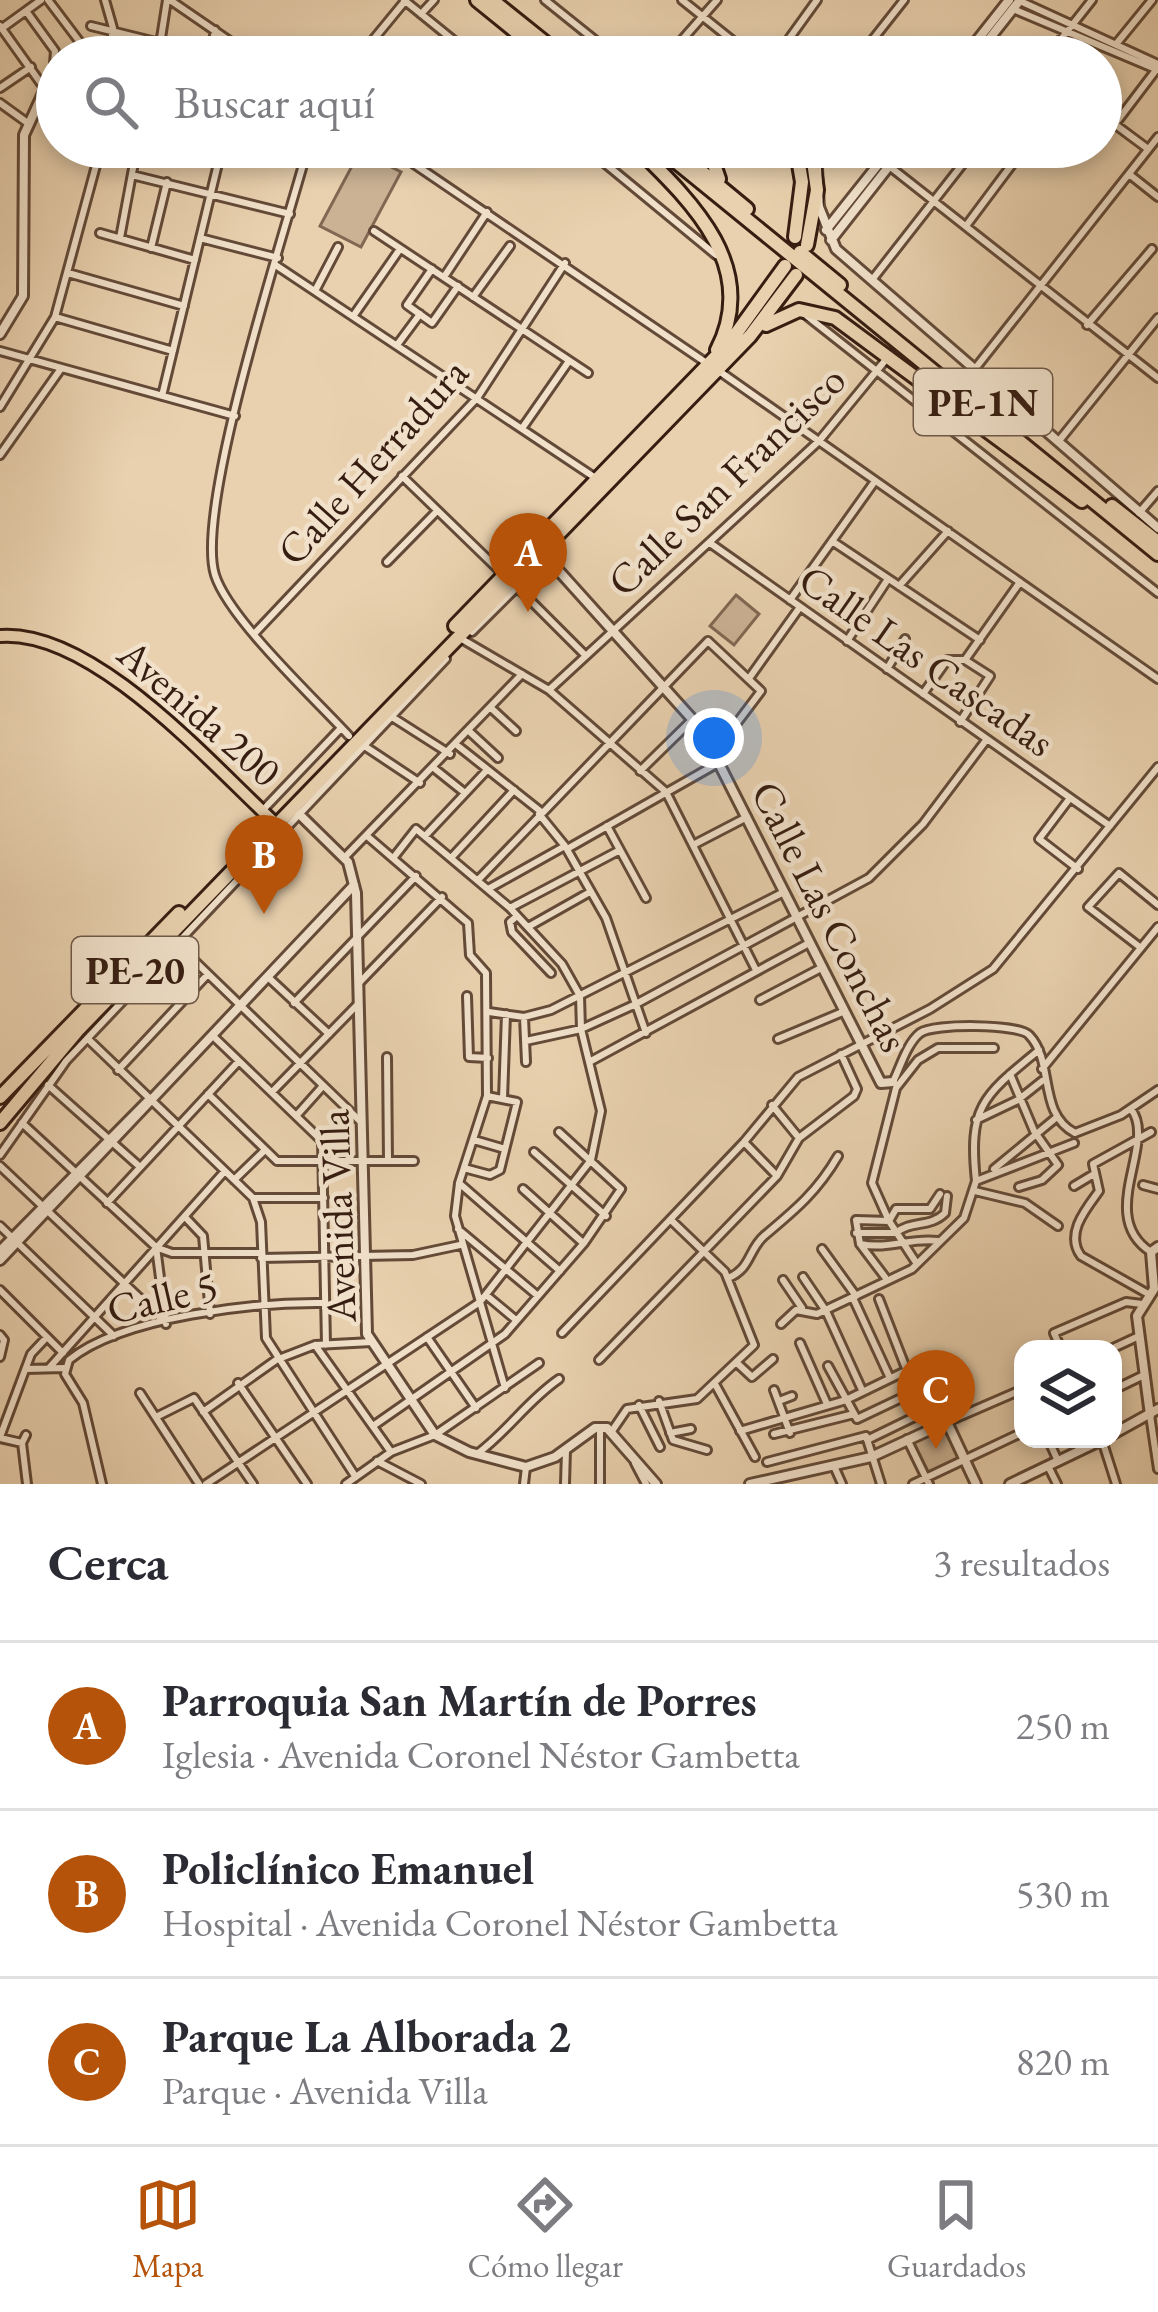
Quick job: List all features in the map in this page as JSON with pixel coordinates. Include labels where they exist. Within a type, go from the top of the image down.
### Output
[{"type":"highway","points":[[477,0],[522,36]]},
{"type":"highway","points":[[492,0],[537,36]]},
{"type":"highway","points":[[655,168],[705,222],[726,263],[730,313],[712,367]]},
{"type":"highway","name":"PE-1N","points":[[684,168],[1158,554]]},
{"type":"highway","name":"PE-1N","points":[[697,168],[1158,542]]},
{"type":"highway","points":[[713,168],[730,195]]},
{"type":"highway","points":[[800,168],[801,241],[818,207],[815,168]]},
{"type":"highway","points":[[712,367],[790,271],[750,336]]},
{"type":"highway","points":[[750,336],[800,310],[835,318],[1124,527]]},
{"type":"highway","name":"PE-20","points":[[540,551],[597,479],[750,336]]},
{"type":"highway","name":"PE-20","points":[[0,1097],[273,821],[296,810],[712,367]]},
{"type":"highway","name":"PE-20","points":[[0,1123],[173,940],[345,732],[512,583]]},
{"type":"main road","name":"Avenida 200","points":[[0,636],[44,639],[84,655],[273,821]]},
{"type":"street","points":[[36,73],[3,26],[44,0],[75,36]]},
{"type":"street","points":[[105,0],[112,36]]},
{"type":"street","points":[[161,36],[168,0],[222,36]]},
{"type":"street","points":[[376,36],[405,0],[448,36]]},
{"type":"street","points":[[421,14],[434,0]]},
{"type":"street","points":[[545,0],[590,36]]},
{"type":"street","points":[[682,0],[727,36]]},
{"type":"street","points":[[685,36],[717,0]]},
{"type":"street","points":[[791,36],[817,0]]},
{"type":"street","points":[[876,36],[904,0]]},
{"type":"street","points":[[993,0],[1014,2],[1085,36]]},
{"type":"street","points":[[1064,36],[1092,0]]},
{"type":"street","points":[[1122,37],[1152,0]]},
{"type":"street","points":[[983,36],[1014,2]]},
{"type":"street","points":[[990,36],[1014,2]]},
{"type":"street","points":[[26,11],[44,36]]},
{"type":"street","points":[[91,26],[138,36]]},
{"type":"street","points":[[1070,28],[1097,36]]},
{"type":"street","points":[[214,36],[215,31]]},
{"type":"street","points":[[1122,45],[1158,68]]},
{"type":"street","points":[[1122,54],[1158,68]]},
{"type":"street","points":[[0,88],[31,67]]},
{"type":"street","points":[[1122,115],[1158,68]]},
{"type":"street","points":[[0,104],[29,124]]},
{"type":"street","points":[[0,334],[23,296],[24,136],[36,113]]},
{"type":"street","points":[[1122,129],[1148,149]]},
{"type":"street","points":[[974,370],[1158,137]]},
{"type":"street","points":[[0,407],[33,361],[55,317],[96,168]]},
{"type":"street","points":[[120,239],[133,168]]},
{"type":"street","points":[[162,396],[217,168]]},
{"type":"street","points":[[302,168],[235,416],[209,542],[221,590],[345,732]]},
{"type":"street","points":[[421,168],[565,263],[1158,679]]},
{"type":"street","points":[[611,168],[726,263]]},
{"type":"street","points":[[829,235],[881,168]]},
{"type":"street","points":[[891,168],[1158,378]]},
{"type":"street","points":[[872,280],[959,168]]},
{"type":"street","points":[[965,227],[1009,168]]},
{"type":"street","points":[[1129,174],[1158,197]]},
{"type":"street","points":[[132,176],[212,191],[290,214]]},
{"type":"street","points":[[151,248],[167,182]]},
{"type":"street","points":[[818,207],[829,235],[872,280],[1158,528]]},
{"type":"street","points":[[444,277],[487,212]]},
{"type":"street","points":[[374,231],[587,373]]},
{"type":"street","points":[[100,233],[195,260]]},
{"type":"street","points":[[200,238],[278,262],[597,479]]},
{"type":"street","points":[[473,297],[510,246]]},
{"type":"street","points":[[315,291],[338,247]]},
{"type":"street","points":[[353,316],[400,249]]},
{"type":"street","points":[[1087,325],[1152,249]]},
{"type":"street","name":"Calle Herradura","points":[[255,633],[477,398],[565,263]]},
{"type":"street","points":[[432,269],[407,305],[432,323],[458,286]]},
{"type":"street","points":[[68,273],[184,306]]},
{"type":"street","points":[[800,310],[1158,593]]},
{"type":"street","points":[[397,346],[420,314]]},
{"type":"street","points":[[55,317],[173,351]]},
{"type":"street","points":[[1058,442],[1158,318]]},
{"type":"street","points":[[0,351],[235,416]]},
{"type":"street","name":"Calle San Francisco","points":[[549,690],[819,441],[887,357]]},
{"type":"street","points":[[522,428],[568,361]]},
{"type":"street","points":[[0,455],[61,368]]},
{"type":"street","points":[[402,476],[586,656]]},
{"type":"street","points":[[790,600],[876,481]]},
{"type":"street","points":[[1139,513],[1158,491]]},
{"type":"street","points":[[387,562],[437,511]]},
{"type":"street","points":[[899,586],[948,531]]},
{"type":"street","points":[[832,541],[980,640]]},
{"type":"street","name":"Calle Las Cascadas","points":[[710,544],[1110,826]]},
{"type":"street","points":[[512,583],[540,551]]},
{"type":"street","name":"Calle Las Conchas","points":[[540,551],[663,683],[715,752],[881,1084],[893,1082]]},
{"type":"street","points":[[848,641],[888,579]]},
{"type":"street","points":[[965,660],[1020,582]]},
{"type":"street","points":[[749,679],[800,607]]},
{"type":"street","points":[[460,638],[549,690],[667,793],[756,970]]},
{"type":"street","points":[[887,669],[905,639]]},
{"type":"street","points":[[478,881],[708,641],[761,691],[715,752]]},
{"type":"street","points":[[923,694],[947,660],[965,660],[990,676],[960,722]]},
{"type":"street","points":[[344,857],[458,746],[522,674]]},
{"type":"street","points":[[491,708],[516,731]]},
{"type":"street","points":[[296,810],[363,746],[387,714],[450,754]]},
{"type":"street","points":[[640,771],[693,719]]},
{"type":"street","points":[[470,733],[498,758]]},
{"type":"street","points":[[526,1041],[581,1029],[636,1004],[889,863],[987,739]]},
{"type":"street","points":[[363,746],[420,783]]},
{"type":"street","points":[[458,746],[540,813],[566,847],[628,972],[646,1033]]},
{"type":"street","points":[[488,889],[720,762]]},
{"type":"street","points":[[562,1333],[745,1142],[798,1077],[993,969],[1158,767]]},
{"type":"street","points":[[434,769],[465,793]]},
{"type":"street","points":[[425,836],[488,770]]},
{"type":"street","points":[[451,858],[514,790]]},
{"type":"street","points":[[1070,798],[1039,838],[1078,869]]},
{"type":"street","name":"Avenida Villa","points":[[296,810],[344,857],[355,884],[365,1324],[435,1435]]},
{"type":"street","points":[[693,845],[747,818]]},
{"type":"street","points":[[607,826],[646,898]]},
{"type":"street","points":[[140,1393],[203,1484],[483,1299],[591,1160],[601,1111],[581,1029],[580,996],[562,964],[510,908],[416,829],[394,857]]},
{"type":"street","points":[[367,836],[468,923],[470,955],[486,973],[487,1096],[459,1183],[456,1227],[483,1299],[505,1388]]},
{"type":"street","points":[[510,908],[620,850]]},
{"type":"street","points":[[1141,948],[1088,907],[1119,873],[1158,905]]},
{"type":"street","points":[[295,1003],[416,875]]},
{"type":"street","points":[[0,1250],[45,1210],[355,884]]},
{"type":"street","points":[[528,927],[590,892]]},
{"type":"street","points":[[489,1012],[524,1017],[580,996],[784,892]]},
{"type":"street","points":[[360,982],[442,897]]},
{"type":"street","points":[[517,916],[510,922],[512,932],[551,973]]},
{"type":"street","points":[[1042,1070],[1158,927]]},
{"type":"street","points":[[173,940],[362,1123]]},
{"type":"street","points":[[591,1061],[811,943]]},
{"type":"street","points":[[760,1000],[823,967]]},
{"type":"street","points":[[118,1070],[208,974]]},
{"type":"street","points":[[268,978],[328,1034]]},
{"type":"street","points":[[467,996],[469,1057],[488,1058]]},
{"type":"street","points":[[272,1092],[361,1001]]},
{"type":"street","points":[[778,1040],[845,1011]]},
{"type":"street","points":[[503,1099],[506,1014]]},
{"type":"street","points":[[524,1017],[526,1062]]},
{"type":"street","points":[[893,1082],[916,1037],[941,1026],[1019,1028],[1039,1051],[1043,1080],[1068,1130],[1082,1133],[1158,1090]]},
{"type":"street","points":[[83,1034],[254,1198],[266,1338],[355,1476]]},
{"type":"street","points":[[213,1036],[322,1141],[326,1345]]},
{"type":"street","points":[[917,1264],[872,1184],[896,1088],[918,1060],[938,1048],[994,1048]]},
{"type":"street","points":[[783,1280],[802,1308],[817,1314],[917,1264],[964,1218],[975,1186],[973,1121],[992,1089],[1039,1051]]},
{"type":"street","points":[[599,1360],[777,1176],[800,1138],[856,1093],[841,1054]]},
{"type":"street","points":[[387,1058],[388,1161]]},
{"type":"street","points":[[107,1203],[239,1060]]},
{"type":"street","points":[[1010,1074],[1018,1100],[1056,1169],[1019,1186]]},
{"type":"street","points":[[0,1155],[42,1079],[140,1167]]},
{"type":"street","points":[[973,1121],[1018,1100],[1043,1080]]},
{"type":"street","points":[[297,1115],[323,1086]]},
{"type":"street","points":[[208,1094],[277,1161],[414,1161]]},
{"type":"street","points":[[464,1168],[497,1174],[518,1102],[487,1096]]},
{"type":"street","points":[[772,1105],[800,1138]]},
{"type":"street","points":[[1130,1109],[1151,1132],[1151,1148]]},
{"type":"street","points":[[975,1186],[1034,1131],[1058,1116]]},
{"type":"street","points":[[21,1122],[156,1247],[325,1258],[413,1255],[460,1245]]},
{"type":"street","points":[[373,1426],[494,1344],[606,1216],[620,1190],[559,1132]]},
{"type":"street","points":[[1150,1295],[1076,1251],[1078,1221],[1099,1191],[1093,1164],[1151,1132]]},
{"type":"street","points":[[474,1140],[505,1148]]},
{"type":"street","points":[[745,1142],[777,1176]]},
{"type":"street","points":[[986,1175],[1074,1143]]},
{"type":"street","points":[[234,1180],[265,1150]]},
{"type":"street","points":[[534,1152],[606,1216]]},
{"type":"street","points":[[728,1278],[742,1273],[760,1241],[789,1220],[800,1198],[824,1185],[838,1156]]},
{"type":"street","points":[[0,1166],[166,1324]]},
{"type":"street","points":[[50,1369],[225,1171]]},
{"type":"street","points":[[1149,1173],[1131,1221],[1136,1240],[1154,1250],[1155,1273],[1150,1295],[1142,1304],[1139,1336],[1154,1412],[1158,1469]]},
{"type":"street","points":[[1074,1186],[1094,1174]]},
{"type":"street","points":[[459,1183],[560,1271]]},
{"type":"street","points":[[1143,1185],[1158,1189]]},
{"type":"street","points":[[975,1186],[1025,1203],[1058,1226]]},
{"type":"street","points":[[524,1189],[584,1243]]},
{"type":"street","points":[[856,1233],[896,1233],[942,1217],[944,1195],[930,1209],[896,1209],[889,1221]]},
{"type":"street","points":[[254,1198],[324,1198]]},
{"type":"street","points":[[185,1217],[200,1231],[206,1253],[210,1315]]},
{"type":"street","points":[[612,1431],[621,1412],[639,1405],[697,1399],[737,1363],[755,1338],[728,1278],[671,1220]]},
{"type":"street","points":[[886,1278],[860,1244],[856,1220],[889,1221]]},
{"type":"street","points":[[0,1226],[114,1336]]},
{"type":"street","points":[[456,1227],[538,1296]]},
{"type":"street","points":[[860,1244],[903,1246],[918,1239],[939,1241]]},
{"type":"street","points":[[0,1260],[14,1240]]},
{"type":"street","points":[[156,1247],[166,1324]]},
{"type":"street","points":[[822,1249],[855,1297],[890,1378]]},
{"type":"street","points":[[803,1277],[826,1311],[862,1391]]},
{"type":"street","points":[[0,1290],[63,1352]]},
{"type":"street","points":[[483,1299],[516,1320]]},
{"type":"street","points":[[879,1299],[907,1371]]},
{"type":"street","points":[[1057,1340],[1054,1333],[1126,1302],[1142,1304]]},
{"type":"street","name":"Calle 5","points":[[102,1484],[89,1422],[64,1368],[79,1352],[114,1336],[262,1303],[326,1303]]},
{"type":"street","points":[[781,1324],[802,1308]]},
{"type":"street","points":[[1122,1344],[1139,1336]]},
{"type":"street","points":[[27,1484],[24,1439],[0,1437],[25,1369],[47,1337]]},
{"type":"street","points":[[427,1337],[476,1408]]},
{"type":"street","points":[[0,1357],[2,1338]]},
{"type":"street","points":[[203,1412],[238,1382],[276,1360],[315,1346],[373,1342]]},
{"type":"street","points":[[800,1343],[826,1404]]},
{"type":"street","points":[[315,1346],[391,1453]]},
{"type":"street","points":[[737,1363],[752,1377],[773,1359]]},
{"type":"street","points":[[346,1484],[376,1461],[435,1435],[539,1363]]},
{"type":"street","points":[[828,1366],[856,1419],[916,1390]]},
{"type":"street","points":[[740,1431],[846,1400],[916,1366]]},
{"type":"street","points":[[25,1369],[64,1368]]},
{"type":"street","points":[[1122,1386],[1144,1375]]},
{"type":"street","points":[[477,1454],[510,1429],[531,1398],[560,1379]]},
{"type":"street","points":[[238,1382],[307,1484]]},
{"type":"street","points":[[715,1384],[754,1456]]},
{"type":"street","points":[[774,1390],[790,1433]]},
{"type":"street","points":[[750,1484],[871,1456],[1014,1393]]},
{"type":"street","points":[[779,1401],[792,1396]]},
{"type":"street","points":[[156,1418],[189,1397],[253,1484]]},
{"type":"street","points":[[659,1401],[670,1433],[687,1447],[707,1450]]},
{"type":"street","points":[[867,1440],[941,1404]]},
{"type":"street","points":[[639,1405],[660,1447]]},
{"type":"street","points":[[1122,1429],[1154,1412]]},
{"type":"street","points":[[774,1434],[854,1414]]},
{"type":"street","points":[[947,1422],[976,1484]]},
{"type":"street","points":[[435,1435],[477,1454],[526,1466],[566,1450],[600,1427]]},
{"type":"street","points":[[600,1427],[612,1431],[646,1484]]},
{"type":"street","points":[[600,1427],[600,1484]]},
{"type":"street","points":[[670,1433],[691,1429]]},
{"type":"street","points":[[767,1462],[866,1436],[881,1484]]},
{"type":"street","points":[[913,1484],[1014,1436]]},
{"type":"street","points":[[907,1439],[927,1481]]},
{"type":"street","points":[[1050,1448],[1057,1484]]},
{"type":"street","points":[[1010,1484],[1086,1448]]},
{"type":"street","points":[[1105,1448],[1113,1483]]},
{"type":"street","points":[[566,1450],[566,1484]]},
{"type":"street","points":[[376,1461],[416,1483]]},
{"type":"street","points":[[635,1463],[656,1484]]},
{"type":"street","points":[[524,1484],[526,1466]]},
{"type":"street","points":[[834,1466],[842,1484]]},
{"type":"shaded area","points":[[351,168],[401,172],[361,247],[320,226]]},
{"type":"shaded area","points":[[736,595],[759,614],[734,645],[710,626]]},
{"type":"shaded area","points":[[947,1422],[962,1458],[926,1475],[907,1439]]},
{"type":"place","name":"Parroquia San Martín de Porres","points":[[528,612]]},
{"type":"place","name":"Policlínico Emanuel","points":[[264,914]]},
{"type":"place","name":"Parque La Alborada 2","points":[[936,1449]]}]
